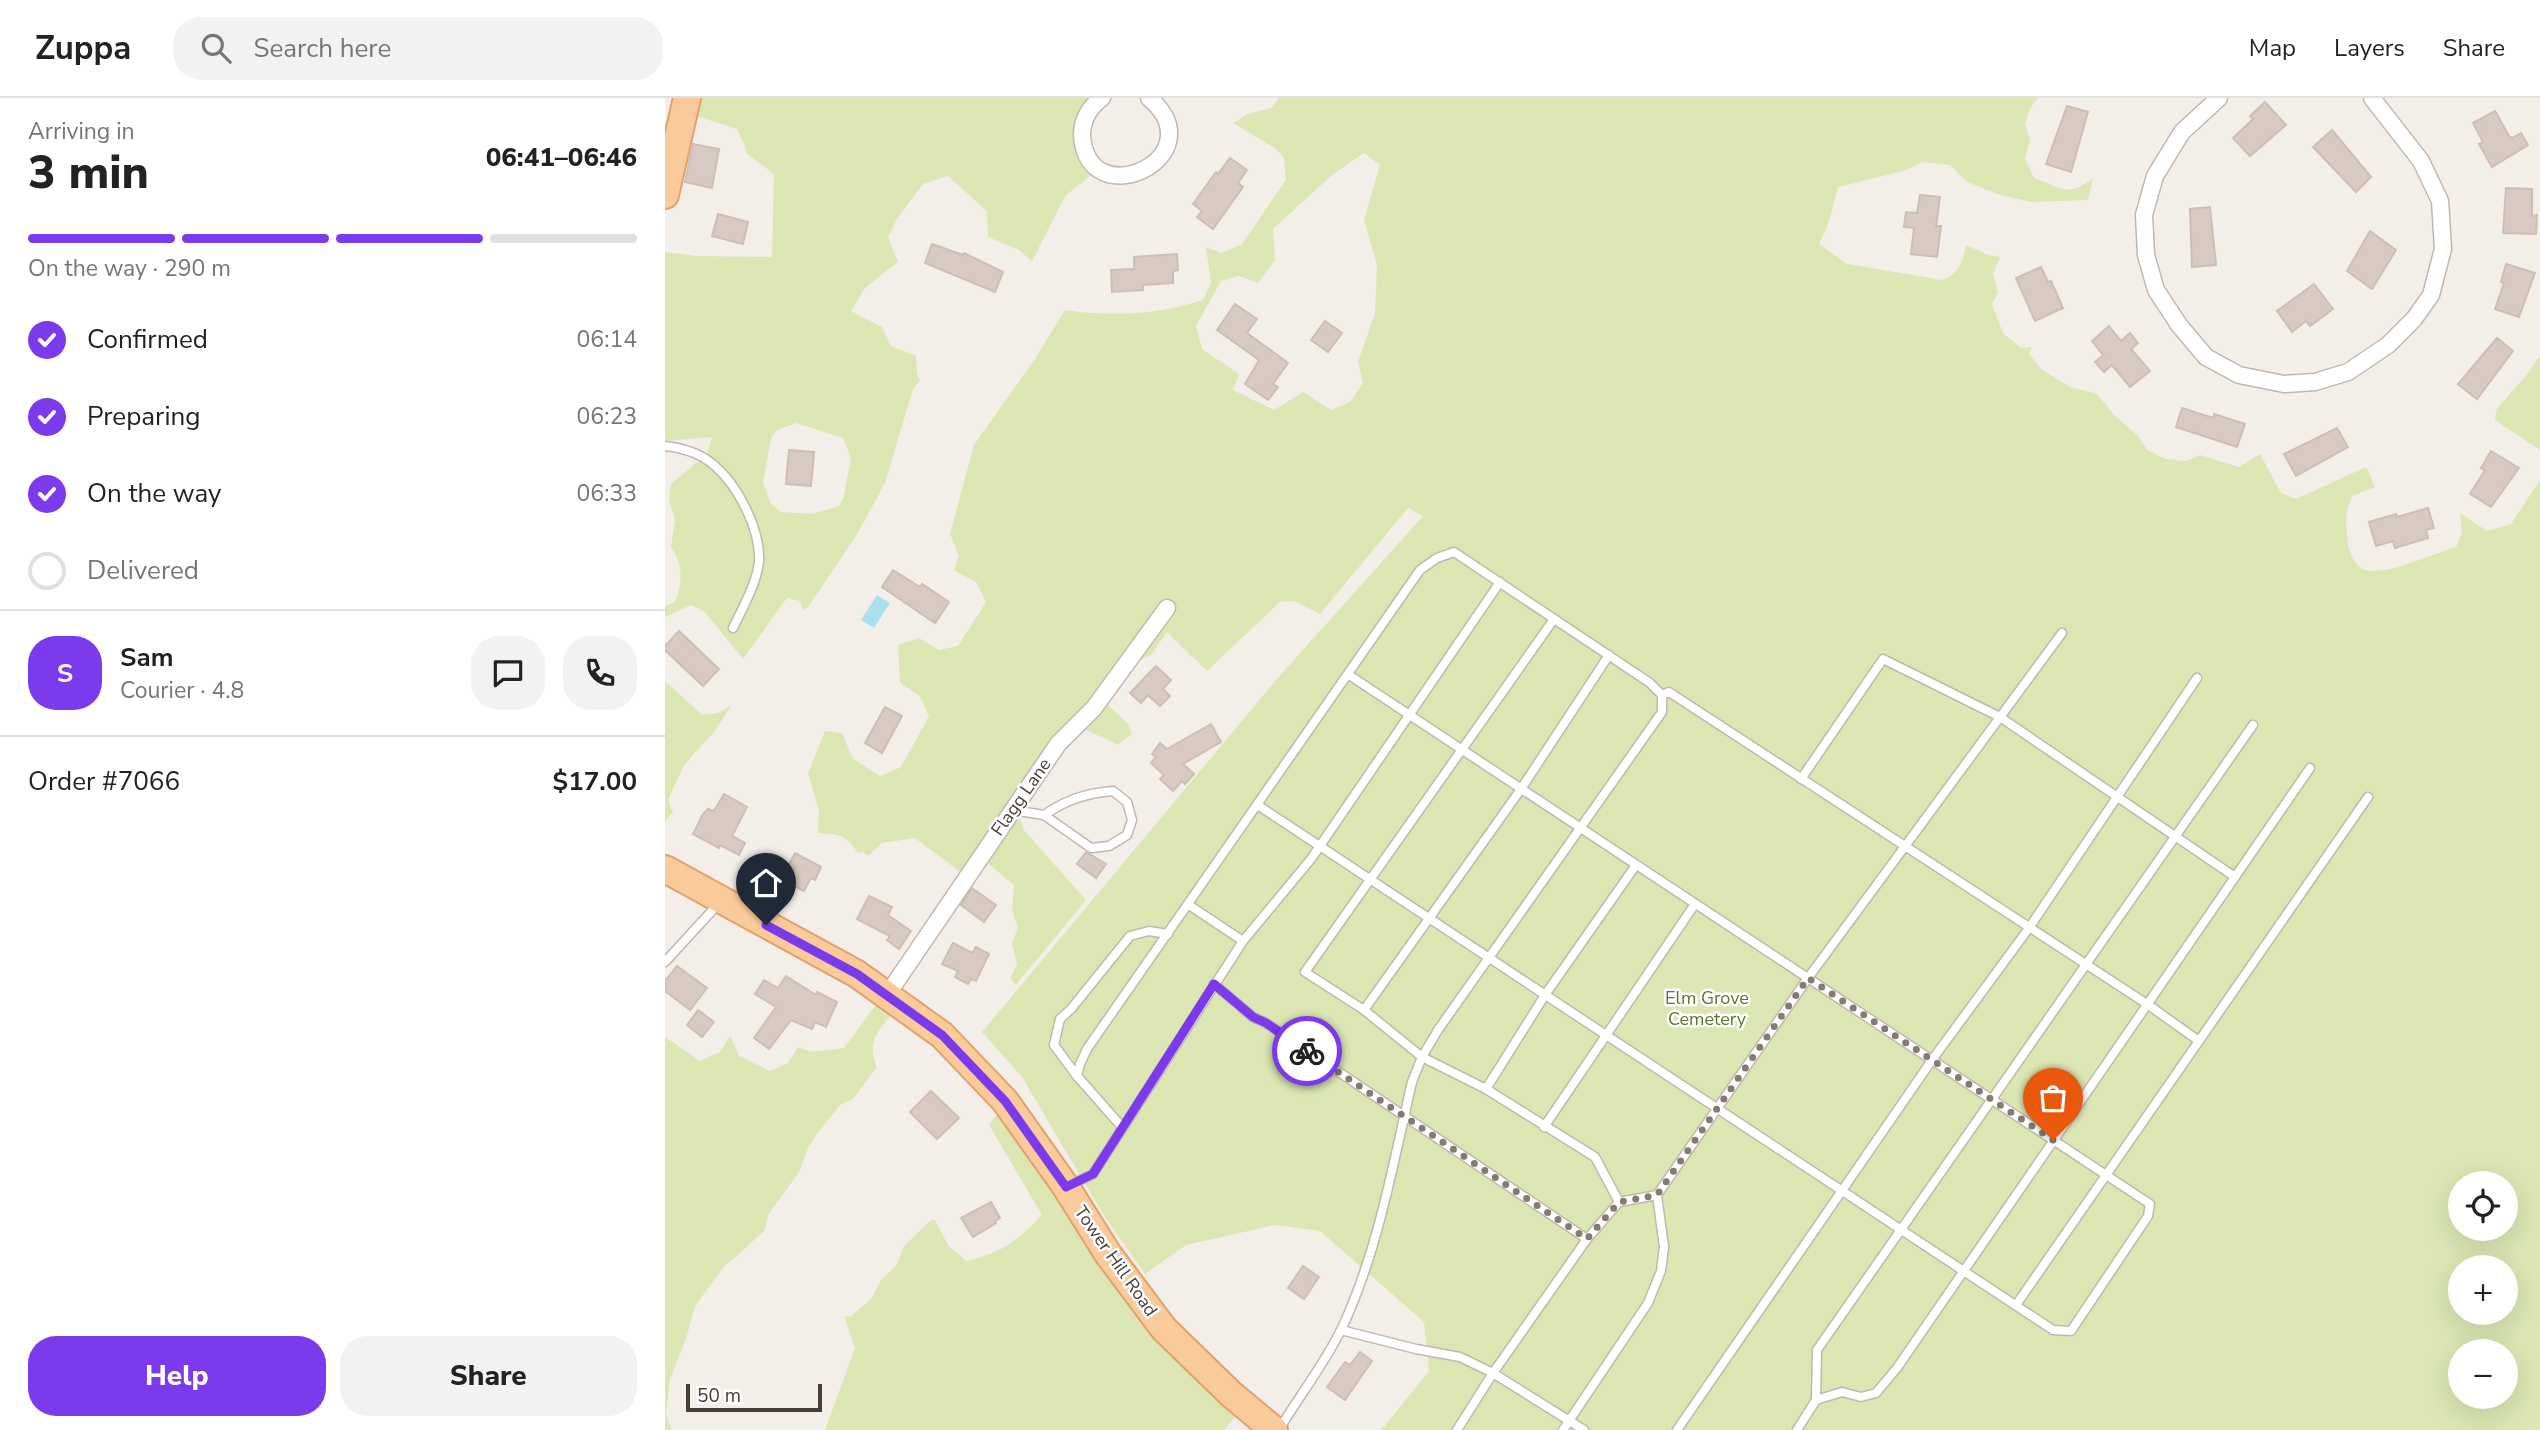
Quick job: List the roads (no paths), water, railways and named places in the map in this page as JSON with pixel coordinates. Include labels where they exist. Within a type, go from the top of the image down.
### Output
[{"type":"main road","points":[[665,195],[687,98]]},
{"type":"main road","name":"Tower Hill Road","points":[[665,869],[857,974],[942,1035],[1005,1101],[1066,1187],[1108,1254],[1164,1329],[1231,1394],[1276,1430]]},
{"type":"street","points":[[1097,100],[1087,114],[1082,128],[1083,143],[1089,157],[1098,167],[1111,174],[1124,176],[1138,174],[1150,168],[1160,158],[1166,145],[1168,132],[1165,118],[1149,98]]},
{"type":"street","points":[[2219,98],[2182,132],[2155,176],[2144,215],[2146,256],[2156,290],[2179,325],[2206,356],[2239,375],[2284,384],[2315,382],[2348,372],[2388,345],[2414,319],[2431,295],[2442,249],[2440,201],[2421,161],[2372,98]]},
{"type":"street","name":"Flagg Lane","points":[[887,995],[1058,744],[1094,708],[1167,608]]},
{"type":"lane","points":[[665,446],[682,448],[714,465],[736,492],[756,529],[759,562],[749,595],[733,628]]},
{"type":"lane","points":[[1077,1076],[1087,1049],[1259,806],[1420,570],[1437,558],[1454,552],[1650,683],[1662,695],[1662,712],[1422,1057],[1412,1082],[1372,1249],[1341,1330],[1276,1430]]},
{"type":"lane","points":[[1066,1187],[1093,1174],[1243,941],[1320,846],[1500,582]]},
{"type":"lane","points":[[1555,620],[1305,972],[1364,1010],[1422,1057],[1486,1089],[1595,1157],[1619,1202]]},
{"type":"lane","points":[[1563,1430],[1648,1303],[1661,1271],[1664,1247],[1657,1195],[1808,978],[2062,633]]},
{"type":"lane","points":[[1364,1010],[1521,789],[1609,655]]},
{"type":"lane","points":[[1801,779],[1883,659],[2000,717],[2235,877]]},
{"type":"lane","points":[[1259,806],[2053,1330],[2071,1331],[2148,1216],[2150,1204],[1349,675]]},
{"type":"lane","points":[[1677,1430],[1932,1060],[2029,928],[2197,678]]},
{"type":"lane","points":[[1662,695],[1669,692],[2147,1004],[2199,1041]]},
{"type":"lane","points":[[1797,1430],[1816,1400],[1817,1350],[2253,725]]},
{"type":"lane","points":[[1816,1400],[1842,1392],[1861,1397],[1876,1393],[1896,1368],[2309,768]]},
{"type":"lane","points":[[1012,810],[1044,815],[1091,848],[1109,846],[1127,835],[1132,820],[1127,802],[1113,791],[1086,793],[1044,815]]},
{"type":"lane","points":[[2016,1305],[2368,796]]},
{"type":"lane","points":[[1486,1089],[1545,995],[1636,865]]},
{"type":"lane","points":[[665,962],[721,901]]},
{"type":"lane","points":[[1544,1127],[1695,904]]},
{"type":"lane","points":[[1189,905],[1243,941]]},
{"type":"lane","points":[[1122,1127],[1053,1045],[1060,1019],[1130,936],[1149,931],[1168,934]]},
{"type":"lane","points":[[1214,984],[1253,1017],[1266,1023],[1587,1239]]},
{"type":"lane","points":[[1457,1430],[1493,1373],[1587,1239],[1619,1202],[1657,1195]]},
{"type":"lane","points":[[1341,1330],[1460,1357],[1493,1373],[1584,1430]]},
{"type":"water","points":[[877,595],[890,603],[874,628],[861,620]]},
{"type":"park label","name":"Elm Grove Cemetery","points":[[1707,1008]]}]
